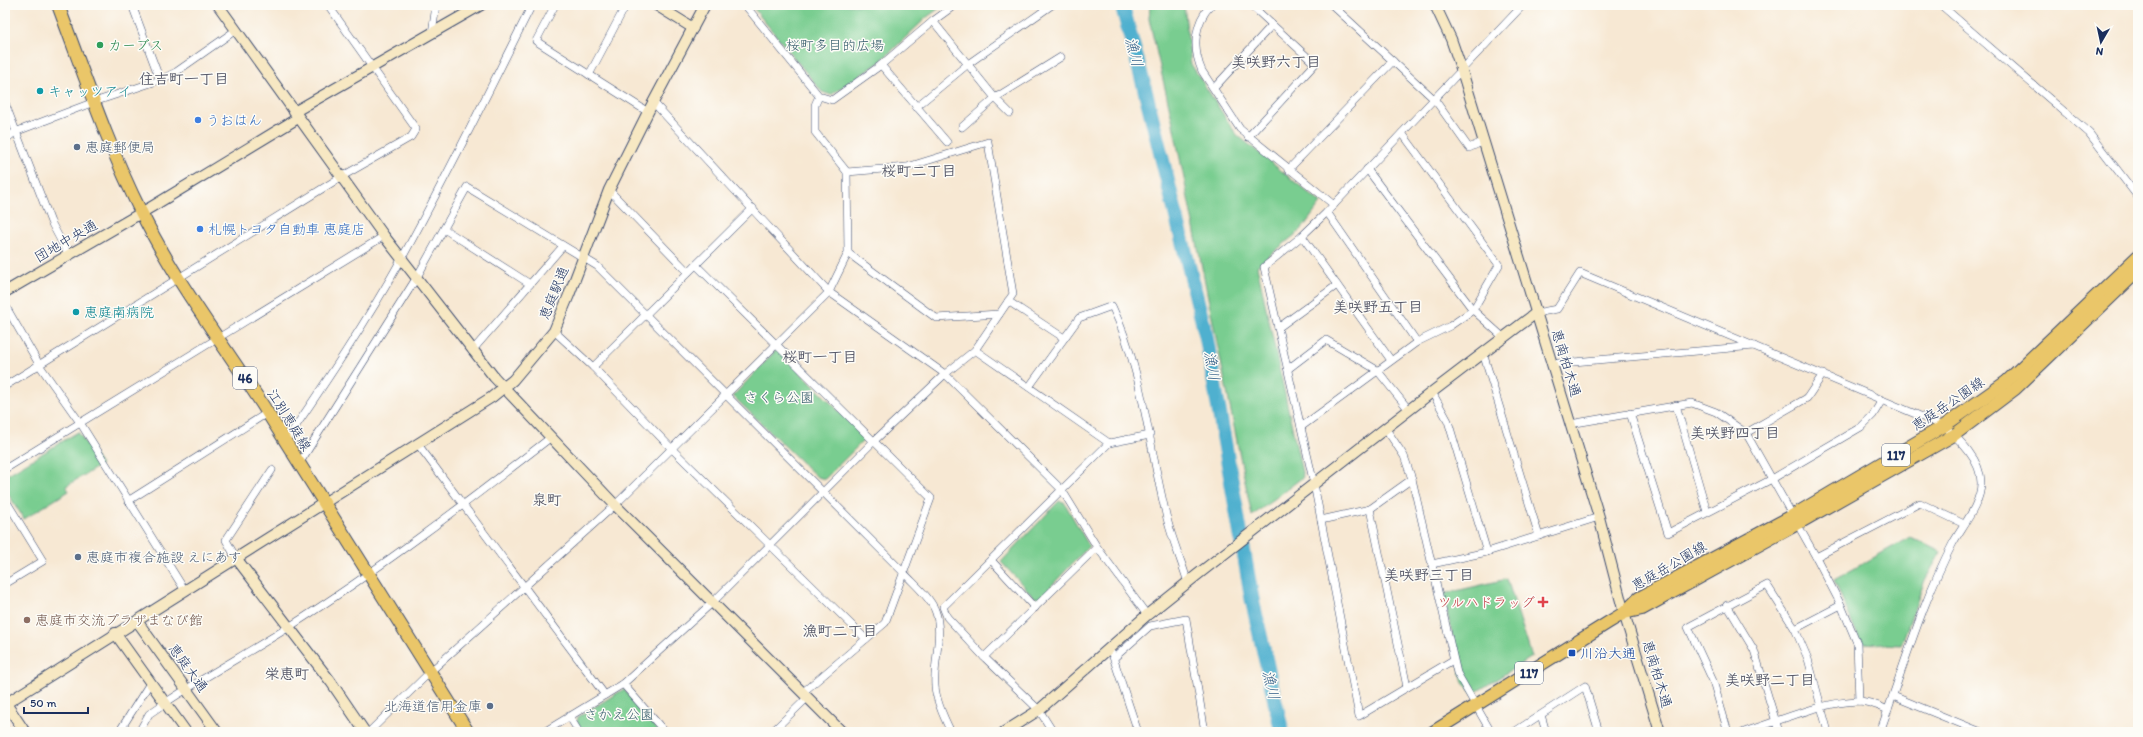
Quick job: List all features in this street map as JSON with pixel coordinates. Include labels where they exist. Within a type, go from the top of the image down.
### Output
[{"type":"main road","name":"江別恵庭線","points":[[58,5],[94,102],[141,213],[179,279],[219,338],[325,503],[468,732]]},
{"type":"main road","name":"恵庭岳公園線","points":[[1433,732],[1476,707],[1624,613],[1642,609],[1794,520],[1944,426],[2006,382],[2138,256]]},
{"type":"main road","name":"恵庭岳公園線","points":[[1794,520],[1954,435],[2015,389],[2138,270]]},
{"type":"street","points":[[132,5],[160,80]]},
{"type":"street","points":[[218,5],[341,178],[472,351],[550,438],[615,505],[842,732]]},
{"type":"street","points":[[5,386],[40,366],[341,178],[411,137],[416,128],[328,5]]},
{"type":"street","points":[[432,34],[436,5]]},
{"type":"street","name":"団地中央通","points":[[5,292],[141,213],[373,66],[481,5]]},
{"type":"street","points":[[285,442],[325,384],[401,259],[453,162],[532,5]]},
{"type":"street","points":[[555,5],[536,41],[648,112]]},
{"type":"street","points":[[589,75],[626,5]]},
{"type":"street","points":[[656,5],[693,28]]},
{"type":"street","name":"恵庭駅通","points":[[5,703],[184,589],[325,503],[504,388],[554,331],[609,190],[653,102],[705,5]]},
{"type":"street","points":[[745,5],[819,96],[832,100],[881,65],[933,21],[955,5]]},
{"type":"street","points":[[916,107],[968,64],[1052,5]]},
{"type":"street","points":[[1211,5],[1199,21],[1196,41],[1198,61],[1214,88],[1240,129],[1248,137],[1288,170],[1334,204]]},
{"type":"street","points":[[1248,137],[1315,64],[1251,5]]},
{"type":"street","points":[[1332,5],[1435,100],[1469,148],[1484,141]]},
{"type":"street","name":"恵南柏木通","points":[[1435,5],[1451,39],[1484,141],[1599,517],[1624,613],[1660,732]]},
{"type":"street","points":[[1453,660],[1359,716],[1314,484],[1264,267],[1302,236],[1327,212],[1435,100],[1523,5]]},
{"type":"street","points":[[1941,5],[2089,132],[2138,197]]},
{"type":"street","points":[[933,21],[995,98],[1010,112]]},
{"type":"street","points":[[1214,88],[1272,25]]},
{"type":"street","points":[[5,140],[16,132],[94,102],[160,80],[176,72],[236,30]]},
{"type":"street","points":[[962,127],[995,98],[1062,57]]},
{"type":"street","points":[[1288,170],[1393,61]]},
{"type":"street","points":[[881,65],[947,142]]},
{"type":"street","points":[[369,732],[430,672],[615,505],[829,292],[848,253],[847,172],[815,132],[815,105],[819,96]]},
{"type":"street","points":[[653,102],[753,208],[829,292],[945,374],[1062,490],[1097,547],[1147,615]]},
{"type":"street","points":[[5,103],[51,222],[69,256]]},
{"type":"street","points":[[1301,427],[1390,359],[1416,342],[1450,326],[1474,310],[1499,265],[1402,133]]},
{"type":"street","points":[[544,732],[624,684],[713,602],[874,441],[945,374],[975,350],[1013,294],[988,142],[907,167],[847,172]]},
{"type":"street","points":[[1368,169],[1474,310],[1502,337]]},
{"type":"street","points":[[299,464],[417,277],[467,187],[582,259],[597,266],[904,573],[935,609],[938,639],[935,687],[944,718],[951,732]]},
{"type":"street","points":[[609,190],[688,272]]},
{"type":"street","points":[[593,367],[753,208]]},
{"type":"street","points":[[1327,212],[1416,342]]},
{"type":"street","points":[[444,229],[530,284]]},
{"type":"street","points":[[5,469],[81,424],[384,236]]},
{"type":"street","points":[[1302,236],[1390,359]]},
{"type":"street","points":[[472,351],[563,246]]},
{"type":"street","points":[[848,253],[936,318],[999,314]]},
{"type":"street","points":[[696,265],[931,498],[885,623],[805,696],[772,732]]},
{"type":"street","points":[[1004,732],[1039,710],[1147,615],[1502,337],[1536,313],[1557,309],[1580,273],[1944,426],[1954,435],[1976,463],[1981,483],[1978,499],[1936,576],[1880,732]]},
{"type":"street","points":[[1278,328],[1337,285]]},
{"type":"street","points":[[1008,301],[1064,338]]},
{"type":"street","points":[[5,305],[40,366],[81,424],[184,589]]},
{"type":"street","points":[[1029,387],[1079,318],[1112,306],[1119,321],[1139,380],[1165,511],[1188,583]]},
{"type":"street","points":[[554,331],[593,367],[672,449],[866,639]]},
{"type":"street","points":[[1288,369],[1326,340],[1377,370],[1409,410]]},
{"type":"street","points":[[1551,364],[1756,346]]},
{"type":"street","points":[[975,350],[1109,443]]},
{"type":"street","points":[[1483,353],[1539,536]]},
{"type":"street","points":[[1746,433],[1807,398],[1823,374]]},
{"type":"street","points":[[1432,392],[1448,420],[1487,552]]},
{"type":"street","points":[[1630,413],[1668,533],[1772,479],[1861,428],[1873,415],[1882,400]]},
{"type":"street","points":[[1570,424],[1692,403],[1705,407],[1728,418],[1746,433],[1816,557],[1841,605],[1857,643],[1858,701]]},
{"type":"street","points":[[1676,405],[1707,512]]},
{"type":"street","points":[[128,501],[267,413]]},
{"type":"street","points":[[1386,429],[1404,456],[1412,479],[1457,673],[1491,732]]},
{"type":"street","points":[[1053,732],[1039,710],[984,657],[947,617],[943,607],[1109,443],[1150,435]]},
{"type":"street","points":[[139,732],[149,714],[186,689],[289,627],[368,574],[463,506],[550,438]]},
{"type":"street","points":[[417,443],[605,695]]},
{"type":"street","points":[[272,470],[226,540],[236,558],[331,682],[365,732]]},
{"type":"street","points":[[1321,520],[1370,510],[1412,479]]},
{"type":"street","points":[[5,499],[43,561],[5,584]]},
{"type":"street","points":[[1816,557],[1920,503],[1964,524]]},
{"type":"street","points":[[1370,510],[1407,687]]},
{"type":"street","points":[[1432,564],[1487,552],[1599,517]]},
{"type":"street","points":[[984,657],[1097,547]]},
{"type":"street","points":[[991,560],[1035,608]]},
{"type":"street","points":[[1728,732],[1713,681],[1688,626],[1767,585],[1795,629],[1808,659],[1828,732]]},
{"type":"street","points":[[1728,605],[1754,650],[1779,732]]},
{"type":"street","points":[[1795,629],[1841,605]]},
{"type":"street","points":[[1114,658],[1150,626],[1186,619],[1205,732]]},
{"type":"street","name":"恵庭大通","points":[[137,620],[218,732]]},
{"type":"street","points":[[115,633],[186,732]]},
{"type":"street","points":[[1108,648],[1114,658],[1138,732]]},
{"type":"street","points":[[119,732],[150,683]]},
{"type":"street","points":[[624,684],[665,732]]},
{"type":"street","points":[[1514,732],[1585,686],[1599,732]]},
{"type":"street","points":[[1894,696],[1981,732]]},
{"type":"street","points":[[1744,732],[1822,707],[1858,701],[1888,710]]},
{"type":"street","points":[[5,703],[25,732]]},
{"type":"street","points":[[1541,715],[1546,732]]},
{"type":"street","points":[[569,716],[579,732]]},
{"type":"green space","name":"桜町多目的広場","points":[[751,5],[944,5],[927,17],[880,62],[831,95],[822,92]]},
{"type":"green space","points":[[1150,5],[1184,5],[1191,64],[1236,134],[1321,203],[1302,229],[1257,266],[1303,477],[1252,516],[1172,119],[1149,19]]},
{"type":"green space","name":"さくら公園","points":[[777,349],[866,438],[825,479],[817,477],[733,396]]},
{"type":"green space","points":[[78,432],[101,465],[66,486],[69,491],[24,519],[5,489],[5,476]]},
{"type":"green space","points":[[1059,501],[1064,502],[1089,546],[1040,598],[1034,597],[1001,562]]},
{"type":"green space","points":[[1910,537],[1941,552],[1925,580],[1901,645],[1861,643],[1834,580]]},
{"type":"green space","points":[[1507,579],[1532,657],[1473,694],[1463,683],[1443,594]]},
{"type":"green space","name":"さかえ公園","points":[[624,689],[659,732],[583,732],[577,722],[578,717]]},
{"type":"waterway","name":"漁川","points":[[1122,5],[1144,86],[1206,336],[1252,599],[1282,732]]},
{"type":"place","name":"カーブス","points":[[100,45]]},
{"type":"place","name":"キャッツアイ","points":[[40,91]]},
{"type":"place","name":"うおはん","points":[[198,120]]},
{"type":"place","name":"恵庭郵便局","points":[[77,147]]},
{"type":"place","name":"札幌トヨタ自動車 恵庭店","points":[[200,229]]},
{"type":"place","name":"恵庭南病院","points":[[76,312]]},
{"type":"place","name":"恵庭市複合施設 えにあす","points":[[78,557]]},
{"type":"place","name":"ツルハドラッグ","points":[[1543,602]]},
{"type":"place","name":"恵庭市交流プラザまなび館","points":[[27,620]]},
{"type":"place","name":"川沿大通","points":[[1572,653]]},
{"type":"place","name":"北海道信用金庫","points":[[490,706]]},
{"type":"district","name":"美咲野六丁目","points":[[1276,62]]},
{"type":"district","name":"住吉町一丁目","points":[[184,79]]},
{"type":"district","name":"桜町二丁目","points":[[919,171]]},
{"type":"district","name":"美咲野五丁目","points":[[1378,307]]},
{"type":"district","name":"桜町一丁目","points":[[820,357]]},
{"type":"district","name":"美咲野四丁目","points":[[1735,433]]},
{"type":"district","name":"泉町","points":[[547,500]]},
{"type":"district","name":"美咲野三丁目","points":[[1429,575]]},
{"type":"district","name":"漁町二丁目","points":[[840,631]]},
{"type":"district","name":"栄恵町","points":[[287,674]]},
{"type":"district","name":"美咲野二丁目","points":[[1770,680]]}]
